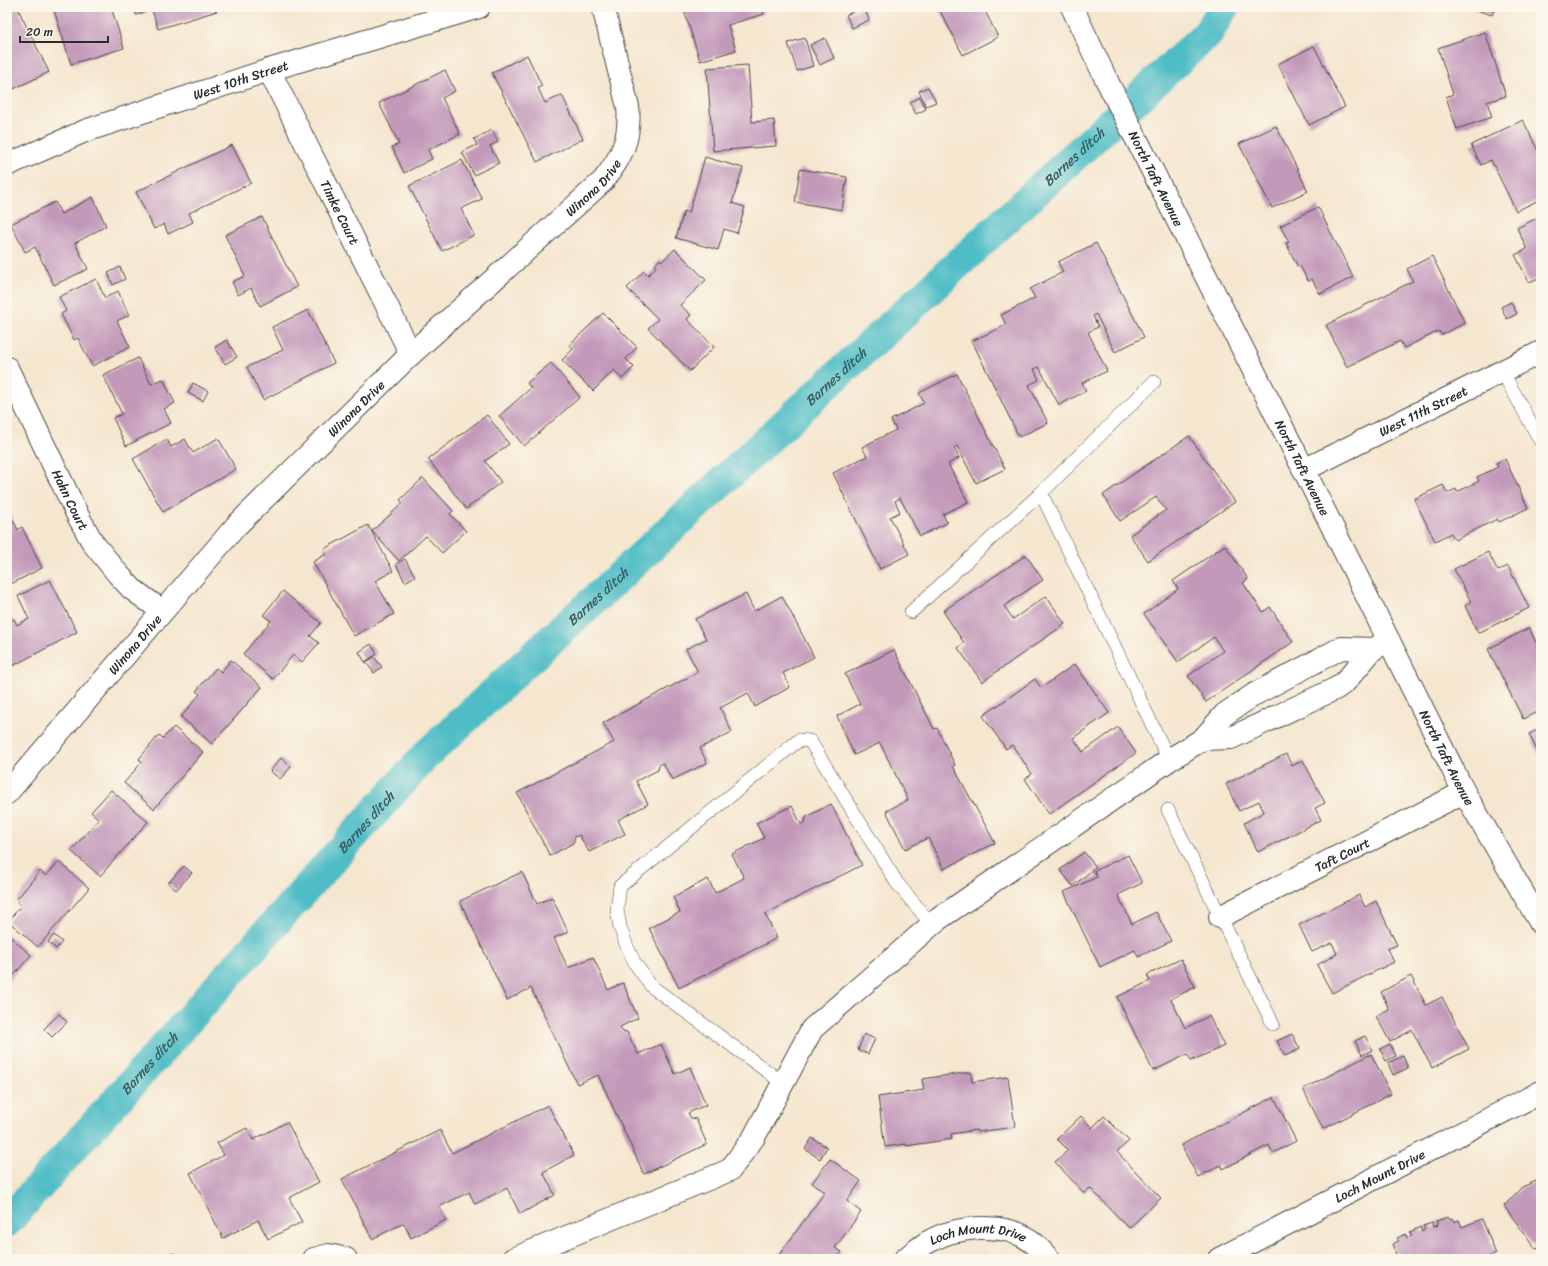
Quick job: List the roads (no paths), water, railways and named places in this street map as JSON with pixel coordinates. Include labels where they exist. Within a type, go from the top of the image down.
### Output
[{"type":"street","name":"West 10th Street","points":[[7,165],[85,131],[269,70],[479,7]]},
{"type":"street","name":"Winona Drive","points":[[7,793],[236,526],[411,354],[603,181],[615,166],[626,142],[630,121],[628,107],[602,7]]},
{"type":"street","name":"North Taft Avenue","points":[[1072,7],[1106,79],[1304,470],[1381,645],[1541,924]]},
{"type":"street","name":"Timke Court","points":[[269,70],[411,354]]},
{"type":"street","name":"West 11th Street","points":[[1304,470],[1541,352]]},
{"type":"street","name":"Hahn Court","points":[[7,368],[78,516],[93,543],[122,579],[132,589],[162,612]]},
{"type":"street","points":[[513,1259],[730,1170],[754,1137],[812,1029],[932,925],[1169,760],[1203,739],[1225,714],[1255,694],[1341,648],[1381,645]]},
{"type":"street","points":[[1203,739],[1231,738],[1337,688],[1345,682],[1381,645]]},
{"type":"street","name":"Taft Court","points":[[1220,917],[1464,792]]},
{"type":"street","name":"Loch Mount Drive","points":[[1219,1259],[1541,1092]]},
{"type":"street","name":"Loch Mount Drive","points":[[905,1259],[927,1242],[950,1232],[988,1227],[1016,1233],[1032,1242],[1049,1259]]},
{"type":"street","points":[[314,1259],[329,1255],[346,1259]]},
{"type":"lane","points":[[1502,371],[1541,442]]},
{"type":"lane","points":[[911,612],[1041,493],[1154,382]]},
{"type":"lane","points":[[1041,493],[1169,760]]},
{"type":"lane","points":[[782,1083],[651,986],[634,962],[620,927],[617,910],[620,886],[799,740],[810,741],[897,883],[932,925]]},
{"type":"lane","points":[[1168,810],[1273,1024]]},
{"type":"waterway","name":"Barnes ditch","points":[[7,1222],[426,755],[1208,33],[1224,7]]}]
